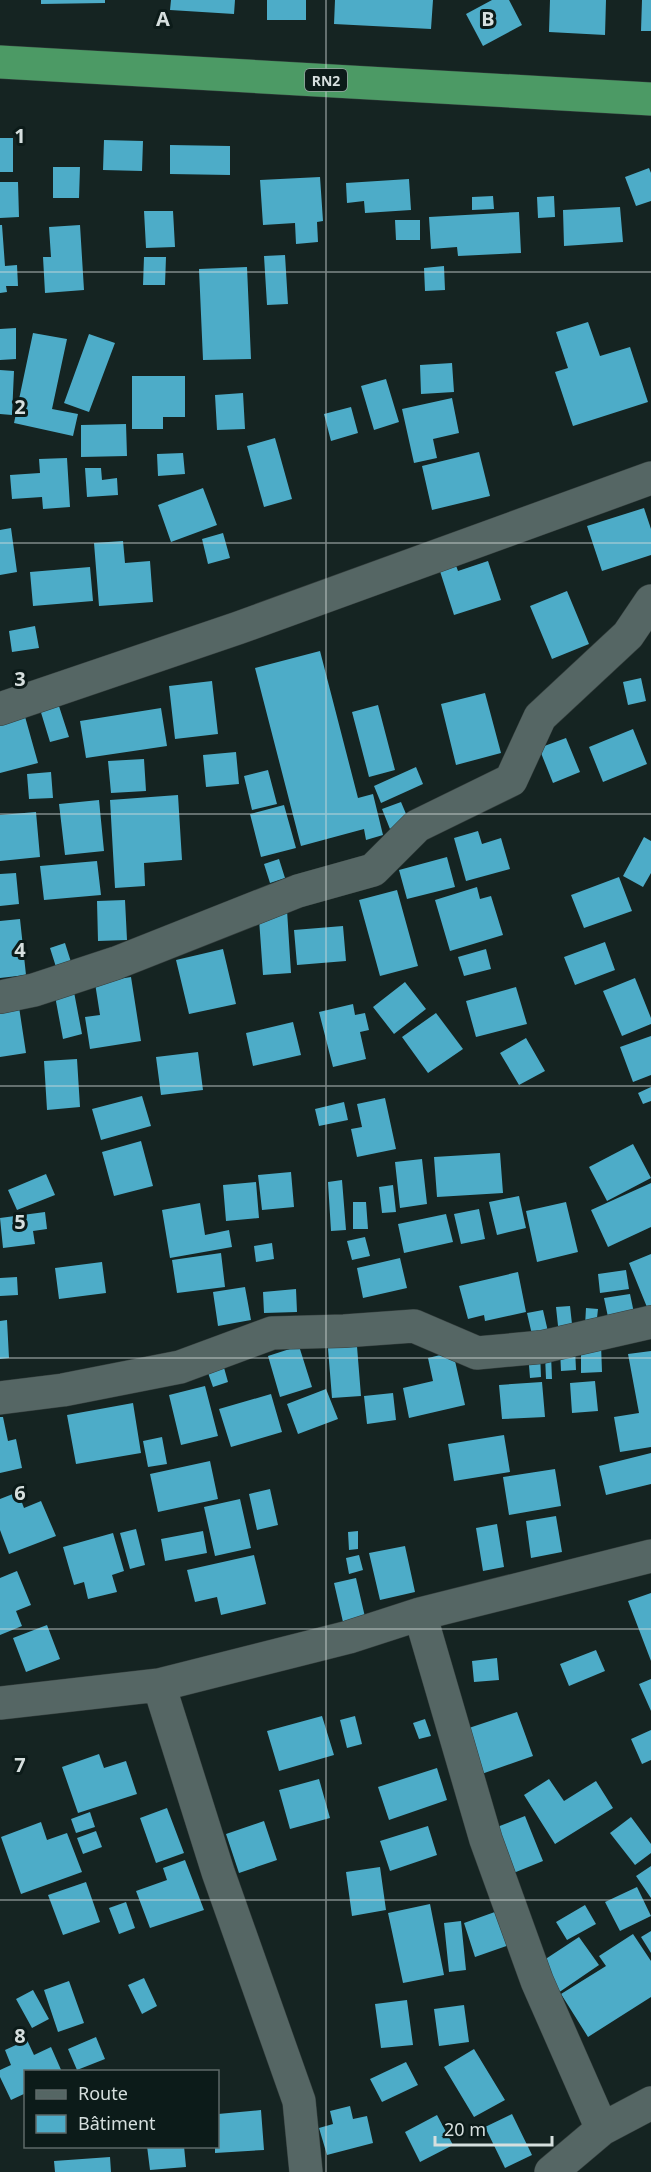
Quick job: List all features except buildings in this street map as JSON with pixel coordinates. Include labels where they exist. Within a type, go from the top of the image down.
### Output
[{"type":"highway","name":"RN2","points":[[0,62],[651,99]]},
{"type":"street","points":[[0,709],[238,628],[651,478]]},
{"type":"street","points":[[0,997],[34,990],[116,963],[298,891],[374,870],[417,826],[511,780],[540,717],[628,635],[651,601]]},
{"type":"street","points":[[0,1398],[63,1390],[180,1367],[272,1333],[414,1326],[477,1353],[542,1347],[651,1322]]},
{"type":"street","points":[[0,1703],[159,1685],[350,1637],[420,1614],[651,1556]]},
{"type":"street","points":[[420,1614],[486,1840],[537,1981],[602,2129]]},
{"type":"street","points":[[159,1685],[218,1872],[299,2101],[306,2172]]},
{"type":"street","points":[[551,2172],[602,2129],[651,2103]]}]
